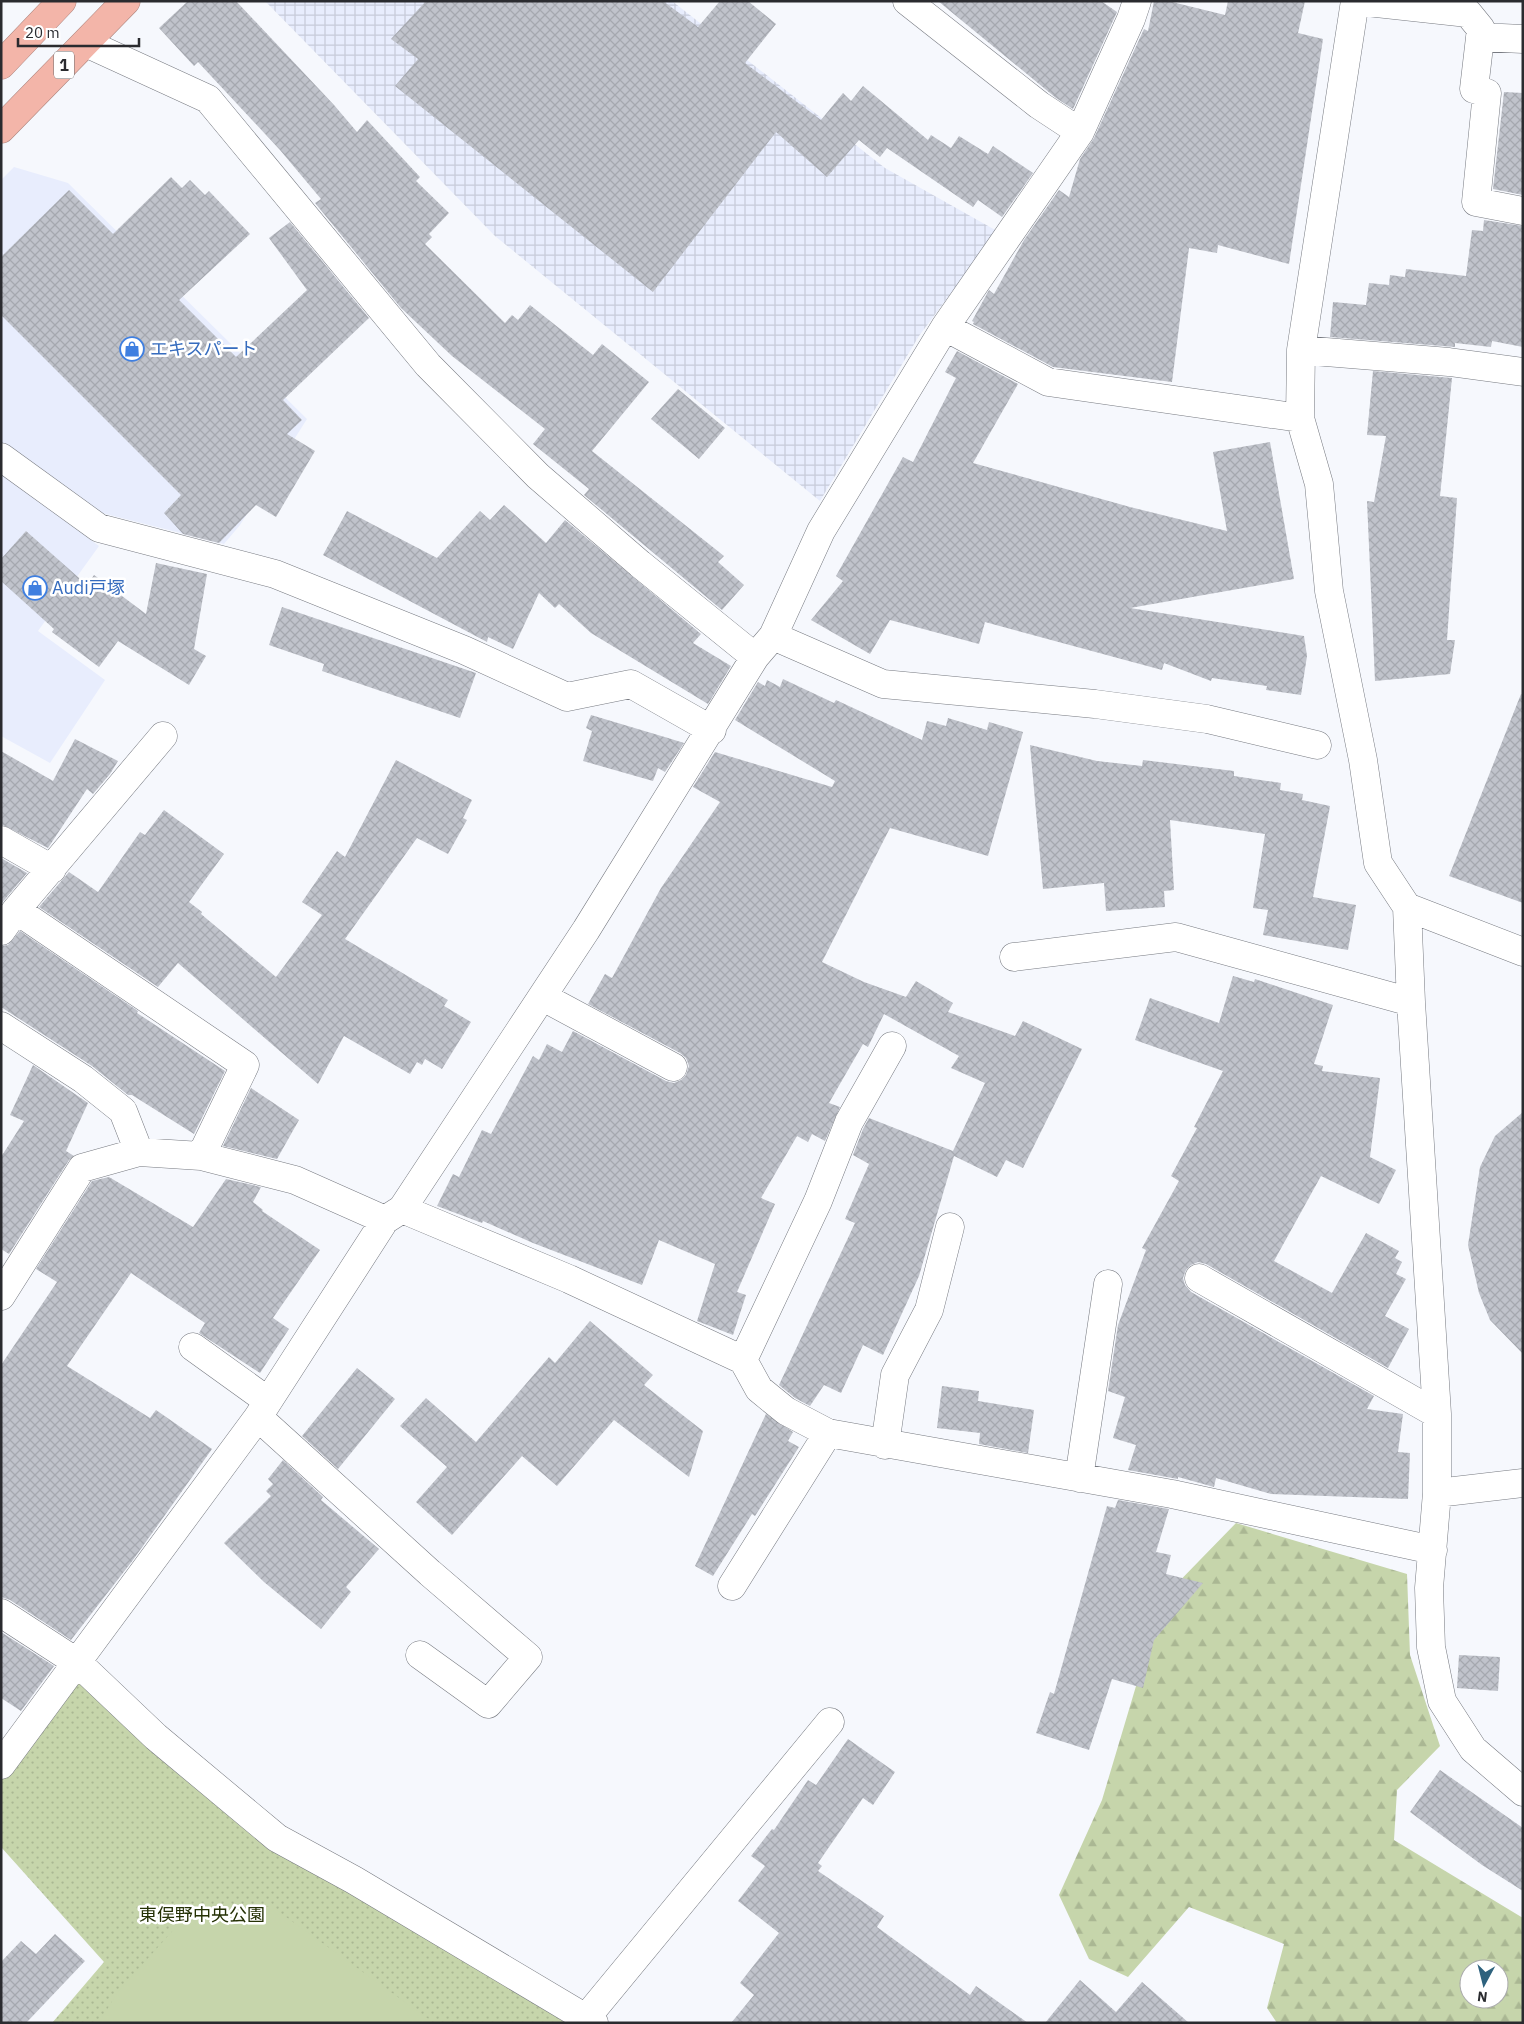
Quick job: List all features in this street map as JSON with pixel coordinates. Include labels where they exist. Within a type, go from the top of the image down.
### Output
[{"type":"highway","points":[[1,65],[62,1]]},
{"type":"highway","name":"1","points":[[1,129],[126,1]]},
{"type":"street","points":[[907,1],[1039,105],[1080,132]]},
{"type":"street","points":[[1,1765],[59,1684],[78,1663],[263,1409],[393,1215],[543,997],[712,730],[755,657],[773,636],[821,531],[945,327],[1080,132],[1131,19],[1137,1]]},
{"type":"street","points":[[1523,211],[1476,202],[1487,94],[1474,89],[1481,29],[1468,13],[1356,1],[1301,350],[1300,418],[1319,484],[1329,592],[1364,760],[1378,863],[1407,907],[1411,1002],[1437,1414],[1437,1493],[1434,1550],[1429,1588],[1431,1647],[1442,1701],[1473,1749],[1523,1792]]},
{"type":"street","points":[[1480,37],[1523,39]]},
{"type":"street","points":[[86,43],[208,99],[428,365],[538,476],[640,564],[755,657]]},
{"type":"street","points":[[945,327],[1048,382],[1300,418]]},
{"type":"street","points":[[1301,350],[1449,362],[1523,372]]},
{"type":"street","points":[[1,456],[98,528],[275,574],[464,650],[567,697],[631,684],[712,730]]},
{"type":"street","points":[[773,636],[882,684],[1095,704],[1207,719],[1317,745]]},
{"type":"street","points":[[163,736],[9,920],[244,1065],[201,1156]]},
{"type":"street","points":[[1,840],[52,869]]},
{"type":"street","points":[[1407,907],[1523,952]]},
{"type":"street","points":[[1014,957],[1176,937],[1411,1002]]},
{"type":"street","points":[[543,997],[674,1067]]},
{"type":"street","points":[[1,1026],[83,1079],[123,1111],[139,1152]]},
{"type":"street","points":[[743,1360],[818,1201],[849,1122],[892,1046]]},
{"type":"street","points":[[3,1288],[82,1168],[139,1152],[201,1156],[295,1180],[569,1280],[743,1360],[759,1389],[786,1411],[828,1434],[1172,1494],[1434,1550]]},
{"type":"street","points":[[885,1445],[895,1375],[928,1310],[950,1227]]},
{"type":"street","points":[[1199,1278],[1437,1414]]},
{"type":"street","points":[[1080,1478],[1108,1284]]},
{"type":"street","points":[[193,1348],[263,1409],[430,1573],[528,1657],[488,1704],[420,1655]]},
{"type":"street","points":[[732,1586],[828,1434]]},
{"type":"street","points":[[1437,1493],[1523,1483]]},
{"type":"street","points":[[1,1613],[78,1663],[156,1737],[277,1838],[354,1880],[590,2020],[830,1722]]},
{"type":"shaded area","points":[[265,1],[672,1],[885,168],[997,231],[919,336],[820,501],[495,236]]},
{"type":"shaded area","points":[[14,167],[68,183],[307,419],[240,525],[224,544],[94,511],[1,442],[1,180]]},
{"type":"shaded area","name":"Audi戸塚","points":[[1,474],[99,546],[38,631],[105,680],[50,763],[1,736]]},
{"type":"green space","points":[[1236,1523],[1407,1574],[1410,1655],[1440,1746],[1397,1790],[1394,1840],[1523,1918],[1523,2023],[1277,2023],[1267,2008],[1284,1944],[1189,1907],[1128,1977],[1089,1959],[1059,1895],[1102,1800],[1162,1599]]},
{"type":"green space","name":"東俣野中央公園","points":[[78,1663],[232,1802],[594,2023],[52,2023],[104,1962],[1,1847],[1,1765]]},
{"type":"green space","points":[[211,1905],[272,1907],[434,2023],[99,2023],[117,1993],[184,1918]]},
{"type":"building","points":[[188,1],[236,1],[357,132],[367,120],[420,177],[416,181],[449,213],[429,234],[432,237],[425,244],[505,323],[512,315],[518,320],[530,305],[593,355],[602,344],[649,382],[592,451],[724,556],[718,562],[744,585],[722,610],[584,495],[589,489],[533,444],[545,429],[452,356],[401,308],[315,203],[321,199],[280,150],[198,62],[194,66],[159,28]]},
{"type":"building","points":[[426,1],[663,1],[698,27],[720,1],[748,1],[776,24],[745,63],[821,120],[843,93],[851,101],[863,86],[928,140],[931,135],[951,148],[959,136],[988,154],[993,146],[1033,173],[1002,217],[978,200],[973,207],[887,148],[880,157],[859,140],[827,177],[776,132],[653,292],[395,86],[418,59],[391,39]]},
{"type":"building","points":[[938,1],[1101,1],[1117,12],[1073,109],[1056,98]]},
{"type":"building","points":[[1154,1],[1168,1],[1225,15],[1228,1],[1305,1],[1298,33],[1323,39],[1289,264],[1218,245],[1217,253],[1189,248],[1172,382],[1053,367],[973,324],[974,322],[972,321],[989,290],[994,294],[1024,240],[1059,190],[1069,197],[1080,159],[1094,138],[1144,29],[1148,31]]},
{"type":"building","points":[[1504,92],[1523,93],[1523,195],[1493,189]]},
{"type":"building","points":[[171,177],[182,188],[190,180],[205,195],[209,191],[250,234],[179,300],[236,357],[307,290],[269,238],[290,222],[369,318],[283,400],[302,420],[287,434],[315,451],[276,517],[256,505],[219,543],[183,534],[164,513],[181,495],[1,315],[1,257],[69,190],[113,234]]},
{"type":"building","points":[[1484,220],[1523,226],[1523,347],[1492,341],[1491,347],[1455,343],[1455,347],[1330,337],[1333,302],[1366,305],[1369,283],[1389,285],[1390,275],[1405,277],[1406,269],[1466,276],[1472,230],[1483,231]]},
{"type":"building","points":[[957,351],[1018,384],[973,463],[1130,507],[1227,531],[1213,452],[1270,442],[1294,579],[1130,608],[1304,636],[1307,656],[1301,695],[1266,690],[1267,686],[1212,678],[1211,681],[1164,663],[1162,670],[985,622],[979,644],[890,620],[870,654],[811,620],[843,581],[836,576],[903,457],[913,462],[956,378],[945,372]]},
{"type":"building","points":[[1373,371],[1452,378],[1440,496],[1457,498],[1447,640],[1455,640],[1450,674],[1375,681],[1367,501],[1374,502],[1386,436],[1367,435]]},
{"type":"building","points":[[678,389],[725,428],[699,459],[651,419]]},
{"type":"building","points":[[504,505],[546,543],[565,520],[701,634],[693,643],[731,666],[708,704],[591,633],[559,604],[555,608],[539,593],[513,649],[488,637],[487,642],[323,555],[347,511],[437,558],[480,511],[490,520]]},
{"type":"building","points":[[26,531],[87,585],[94,575],[146,614],[156,563],[207,574],[194,649],[206,656],[189,685],[118,641],[99,667],[52,632],[54,629],[1,581],[1,559]]},
{"type":"building","points":[[282,607],[476,673],[460,718],[322,671],[324,664],[269,645]]},
{"type":"building","points":[[783,679],[834,703],[836,700],[922,740],[927,721],[946,726],[948,718],[987,730],[989,722],[1023,732],[988,856],[890,828],[822,962],[864,982],[906,997],[916,981],[953,1003],[948,1012],[1015,1036],[1023,1021],[1082,1049],[1023,1168],[1006,1160],[997,1177],[954,1156],[919,1276],[883,1355],[863,1345],[841,1393],[824,1385],[810,1406],[795,1398],[779,1385],[855,1223],[845,1219],[869,1164],[853,1155],[863,1129],[869,1118],[953,1151],[985,1083],[951,1068],[959,1056],[884,1014],[868,1047],[863,1044],[829,1103],[840,1107],[825,1141],[812,1134],[808,1142],[797,1136],[761,1198],[775,1204],[737,1292],[746,1295],[733,1335],[697,1321],[715,1264],[659,1240],[642,1285],[533,1243],[483,1221],[482,1223],[437,1206],[453,1174],[459,1177],[482,1130],[491,1134],[533,1056],[539,1060],[547,1044],[562,1052],[573,1031],[666,1081],[674,1083],[686,1075],[689,1066],[686,1058],[680,1053],[588,1004],[605,974],[612,978],[661,888],[720,802],[693,787],[715,752],[832,787],[835,781],[735,720],[758,682],[765,686],[767,680],[780,687]]},
{"type":"building","points":[[1521,694],[1523,695],[1523,903],[1449,876]]},
{"type":"building","points":[[591,715],[684,743],[665,772],[658,768],[653,781],[583,761],[592,731],[586,728]]},
{"type":"building","points":[[75,739],[118,761],[93,794],[87,789],[48,848],[1,824],[1,751],[53,781]]},
{"type":"building","points":[[1030,745],[1097,761],[1142,766],[1143,760],[1234,771],[1234,776],[1281,783],[1280,790],[1303,794],[1302,800],[1330,806],[1313,897],[1356,905],[1348,950],[1263,935],[1268,910],[1253,908],[1265,834],[1170,820],[1174,890],[1164,891],[1165,907],[1106,911],[1104,883],[1043,889]]},
{"type":"building","points":[[396,760],[472,800],[463,818],[467,820],[448,854],[417,838],[345,939],[448,1000],[444,1006],[471,1022],[442,1069],[425,1059],[422,1065],[417,1062],[410,1074],[344,1036],[318,1084],[178,963],[158,987],[39,907],[69,872],[98,892],[140,832],[145,835],[164,810],[224,854],[189,902],[276,977],[322,915],[302,902],[337,851],[345,857]]},
{"type":"building","points":[[1,858],[27,873],[1,904]]},
{"type":"building","points":[[20,931],[138,1011],[137,1013],[225,1071],[194,1134],[132,1095],[128,1095],[92,1066],[1,1007],[1,946],[8,945]]},
{"type":"building","points":[[1233,976],[1254,982],[1255,979],[1333,1005],[1314,1064],[1323,1066],[1322,1071],[1380,1078],[1370,1157],[1396,1170],[1379,1204],[1321,1176],[1274,1261],[1332,1293],[1366,1233],[1399,1251],[1395,1258],[1402,1262],[1396,1274],[1406,1279],[1385,1316],[1409,1329],[1388,1368],[1206,1264],[1198,1262],[1186,1270],[1183,1278],[1185,1285],[1191,1292],[1374,1396],[1367,1409],[1403,1414],[1398,1452],[1410,1453],[1408,1499],[1271,1494],[1216,1478],[1214,1487],[1178,1477],[1178,1479],[1128,1470],[1136,1445],[1113,1438],[1125,1397],[1108,1391],[1118,1325],[1146,1250],[1142,1248],[1179,1181],[1171,1176],[1197,1128],[1194,1127],[1223,1071],[1135,1040],[1150,998],[1219,1023]]},
{"type":"building","points":[[33,1065],[88,1103],[66,1151],[74,1156],[69,1160],[9,1254],[1,1249],[1,1157],[24,1121],[10,1115]]},
{"type":"building","points":[[251,1088],[299,1120],[277,1159],[223,1146]]},
{"type":"building","points":[[1523,1112],[1523,1354],[1490,1320],[1479,1293],[1468,1245],[1480,1167],[1495,1136]]},
{"type":"building","points":[[109,1177],[193,1227],[226,1179],[261,1187],[253,1202],[262,1211],[320,1250],[273,1318],[289,1329],[260,1373],[199,1333],[205,1323],[131,1273],[67,1366],[150,1418],[156,1410],[212,1449],[133,1560],[71,1640],[10,1600],[1,1597],[1,1365],[57,1282],[36,1269],[92,1181]]},
{"type":"building","points":[[590,1321],[653,1375],[644,1385],[703,1431],[689,1477],[614,1420],[557,1486],[522,1456],[452,1535],[416,1502],[447,1467],[400,1426],[426,1398],[476,1442],[549,1357],[555,1363]]},
{"type":"building","points":[[357,1368],[395,1399],[338,1469],[302,1436]]},
{"type":"building","points":[[942,1386],[979,1391],[978,1401],[1034,1410],[1028,1453],[979,1444],[980,1433],[937,1428]]},
{"type":"building","points":[[766,1414],[793,1432],[788,1441],[799,1447],[755,1516],[752,1514],[713,1576],[695,1566]]},
{"type":"building","points":[[283,1460],[323,1497],[321,1500],[379,1549],[346,1587],[351,1592],[321,1629],[264,1582],[224,1543],[271,1496],[266,1491],[273,1484],[268,1479]]},
{"type":"building","points":[[1118,1500],[1169,1509],[1156,1552],[1171,1555],[1166,1574],[1203,1583],[1154,1640],[1143,1688],[1112,1679],[1089,1750],[1036,1733],[1050,1692],[1054,1694],[1107,1506],[1115,1508]]},
{"type":"building","points":[[1,1632],[54,1666],[21,1711],[1,1698]]},
{"type":"building","points":[[1459,1655],[1500,1657],[1498,1691],[1457,1688]]},
{"type":"building","points":[[848,1739],[895,1772],[873,1805],[863,1798],[818,1863],[822,1866],[818,1871],[884,1916],[877,1927],[970,1995],[976,1986],[1028,2023],[731,2023],[754,1995],[740,1983],[779,1933],[738,1901],[765,1866],[751,1856],[772,1829],[774,1830],[808,1780],[816,1785]]},
{"type":"building","points":[[1440,1770],[1523,1828],[1523,1891],[1482,1865],[1410,1812]]},
{"type":"building","points":[[55,1934],[85,1961],[26,2023],[1,2023],[1,1962],[21,1941],[36,1954]]},
{"type":"building","points":[[1080,1980],[1116,2012],[1142,1982],[1189,2023],[1045,2023]]},
{"type":"place","name":"エキスパート","points":[[132,349]]},
{"type":"place","name":"Audi戸塚","points":[[35,588]]}]
